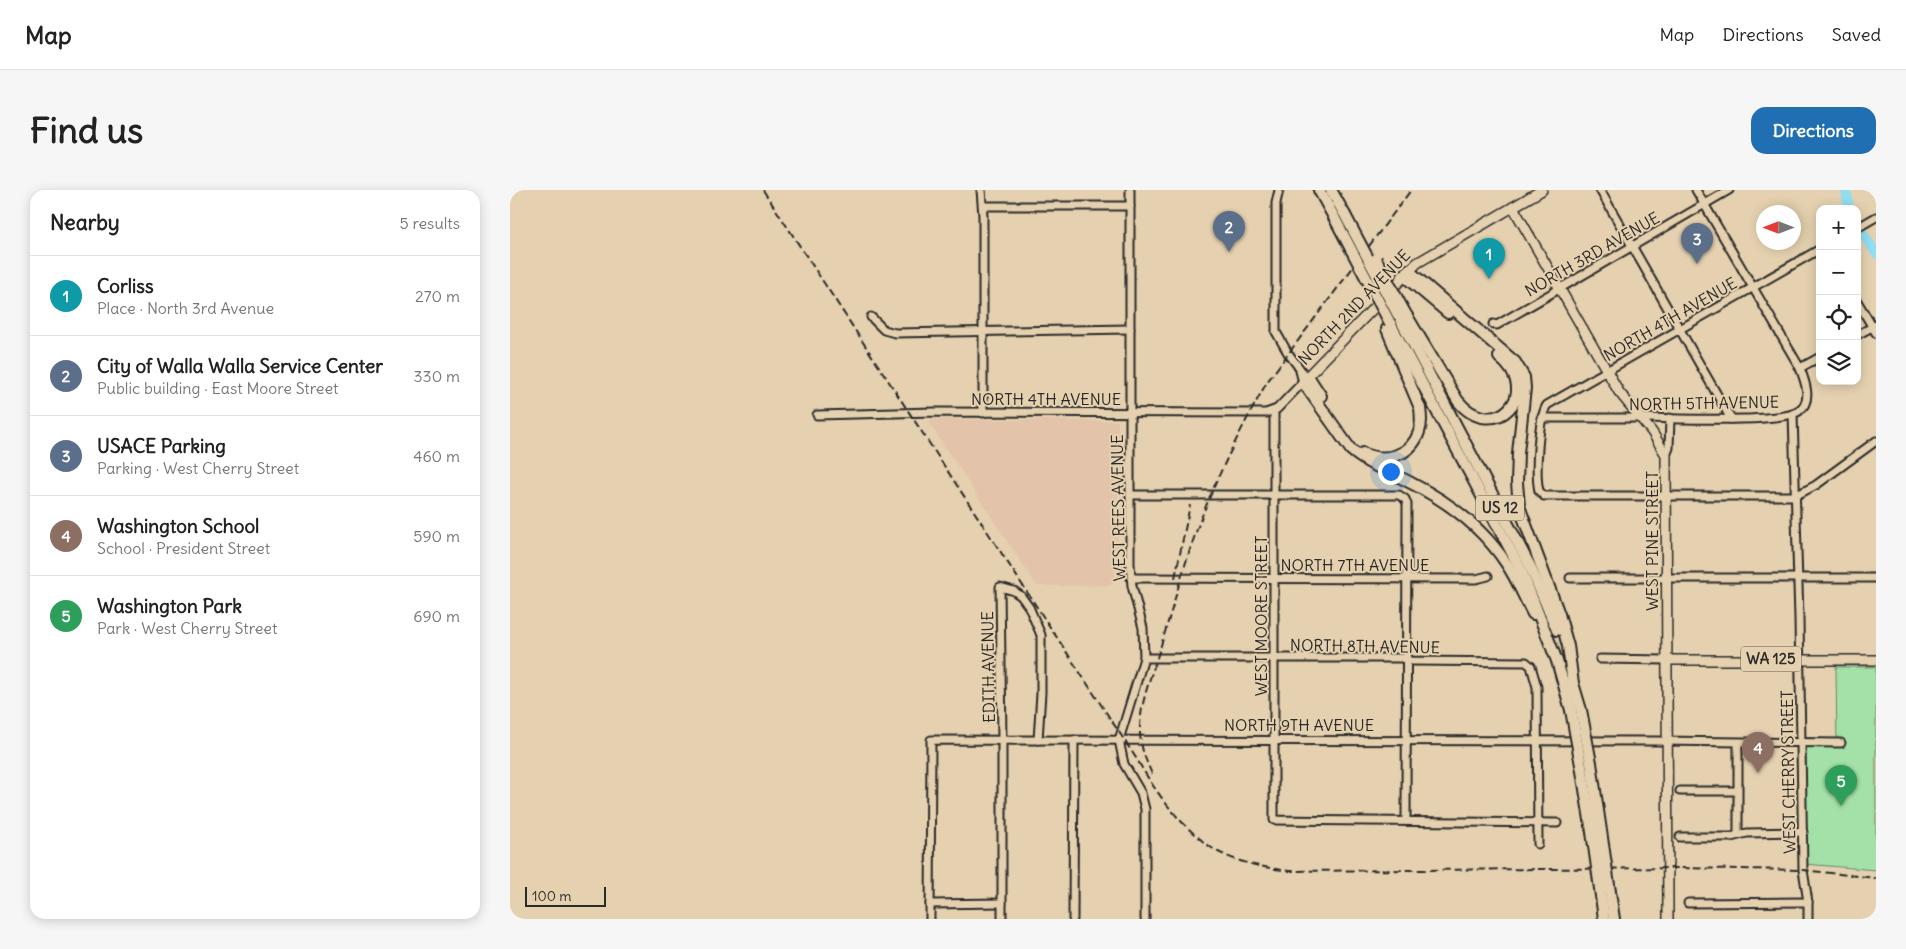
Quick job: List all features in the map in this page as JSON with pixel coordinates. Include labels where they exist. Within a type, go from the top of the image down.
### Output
[{"type":"highway","name":"US 12","points":[[1319,190],[1340,217],[1394,319],[1521,570],[1569,686],[1576,710],[1586,764],[1606,894],[1614,919]]},
{"type":"highway","name":"US 12","points":[[1331,190],[1340,217],[1365,275],[1394,319]]},
{"type":"highway","points":[[1394,319],[1466,411],[1490,418],[1504,414],[1513,405],[1518,391],[1516,378],[1506,363],[1406,272]]},
{"type":"highway","points":[[1406,272],[1516,362],[1524,377],[1525,388],[1518,453],[1517,483],[1519,506],[1559,614],[1568,646],[1569,686]]},
{"type":"highway","points":[[1304,376],[1352,443],[1362,452],[1374,458],[1385,459],[1406,451],[1419,432],[1421,421],[1420,408],[1394,319]]},
{"type":"highway","points":[[1304,376],[1350,450],[1360,458],[1446,502],[1491,542],[1518,583],[1539,628],[1553,666],[1569,686]]},
{"type":"highway","name":"US 12","points":[[1604,919],[1606,894]]},
{"type":"main road","name":"NORTH 2ND AVENUE","points":[[1304,376],[1406,272],[1429,254],[1542,190]]},
{"type":"main road","name":"WEST PINE STREET","points":[[1513,206],[1606,371],[1622,396],[1652,432],[1666,455],[1668,919]]},
{"type":"main road","name":"WA 125","points":[[1667,660],[1876,660]]},
{"type":"street","points":[[982,190],[983,413]]},
{"type":"street","name":"WEST REES AVENUE","points":[[1130,190],[1131,578],[1142,628],[1144,658],[1119,740],[1124,764],[1141,793],[1144,809],[1145,919]]},
{"type":"street","points":[[1279,190],[1276,203],[1276,332],[1304,376]]},
{"type":"street","points":[[1600,190],[1731,419]]},
{"type":"street","points":[[1696,190],[1800,368],[1816,359]]},
{"type":"street","name":"NORTH 3RD AVENUE","points":[[1493,324],[1497,325],[1729,190]]},
{"type":"street","points":[[983,206],[1130,206]]},
{"type":"street","points":[[1861,226],[1876,217]]},
{"type":"street","name":"NORTH 4TH AVENUE","points":[[1541,418],[1547,404],[1818,250]]},
{"type":"street","points":[[1861,307],[1875,328],[1861,334]]},
{"type":"street","points":[[871,317],[880,328],[888,332],[1130,330]]},
{"type":"street","name":"NORTH 5TH AVENUE","points":[[1541,418],[1731,419],[1793,414],[1803,408],[1806,397],[1806,382],[1800,368]]},
{"type":"street","name":"NORTH 2ND AVENUE","points":[[1274,411],[1304,376]]},
{"type":"street","name":"NORTH 4TH AVENUE","points":[[817,415],[854,416],[934,412],[1130,414],[1266,413],[1274,411]]},
{"type":"street","name":"WEST MOORE STREET","points":[[1274,411],[1274,820],[1406,821]]},
{"type":"street","name":"WEST CHERRY STREET","points":[[1793,414],[1800,659],[1803,876],[1808,902],[1808,919]]},
{"type":"street","points":[[1541,418],[1538,487],[1544,496],[1796,496],[1816,485],[1876,440]]},
{"type":"street","points":[[1666,455],[1669,448],[1670,418]]},
{"type":"street","points":[[1130,495],[1399,495],[1404,497],[1406,504],[1406,821],[1556,823]]},
{"type":"street","name":"NORTH 7TH AVENUE","points":[[1131,578],[1476,579],[1488,576]]},
{"type":"street","points":[[1570,578],[1876,578]]},
{"type":"street","name":"EDITH AVENUE","points":[[1002,919],[1000,587],[1014,591],[1021,596],[1029,607],[1041,635],[1042,693],[1038,740]]},
{"type":"street","name":"NORTH 8TH AVENUE","points":[[1144,658],[1526,662],[1534,672],[1537,687],[1538,741]]},
{"type":"street","points":[[1600,659],[1667,660]]},
{"type":"street","name":"NORTH 9TH AVENUE","points":[[930,904],[930,740],[1406,740],[1840,743]]},
{"type":"street","points":[[1073,919],[1074,740]]},
{"type":"street","points":[[1538,741],[1538,844]]},
{"type":"street","points":[[1738,743],[1738,834]]},
{"type":"street","points":[[1680,791],[1737,791]]},
{"type":"street","points":[[1680,837],[1731,838],[1738,834],[1802,832]]},
{"type":"street","points":[[1688,903],[1808,902]]},
{"type":"street","points":[[930,919],[930,904],[1002,903]]},
{"type":"shaded area","points":[[930,419],[1118,421],[1118,550],[1113,585],[1037,586],[930,424]]},
{"type":"green space","points":[[1836,667],[1876,667],[1876,870],[1805,864],[1806,747],[1837,747]]},
{"type":"waterway","points":[[1846,190],[1848,205]]},
{"type":"waterway","points":[[1861,231],[1876,253]]},
{"type":"railway","points":[[763,190],[1152,785],[1178,818],[1198,837],[1218,852],[1247,863],[1289,871],[1674,868],[1803,870],[1876,878]]},
{"type":"railway","points":[[1152,774],[1140,739],[1143,705],[1190,549],[1217,480],[1267,382],[1411,190]]},
{"type":"railway","points":[[1175,578],[1190,505]]},
{"type":"place","name":"City of Walla Walla Service Center","points":[[1229,252]]},
{"type":"place","name":"USACE Parking","points":[[1697,264]]},
{"type":"place","name":"Corliss","points":[[1489,279]]},
{"type":"place","name":"Washington School","points":[[1758,773]]},
{"type":"place","name":"Washington Park","points":[[1841,806]]}]
